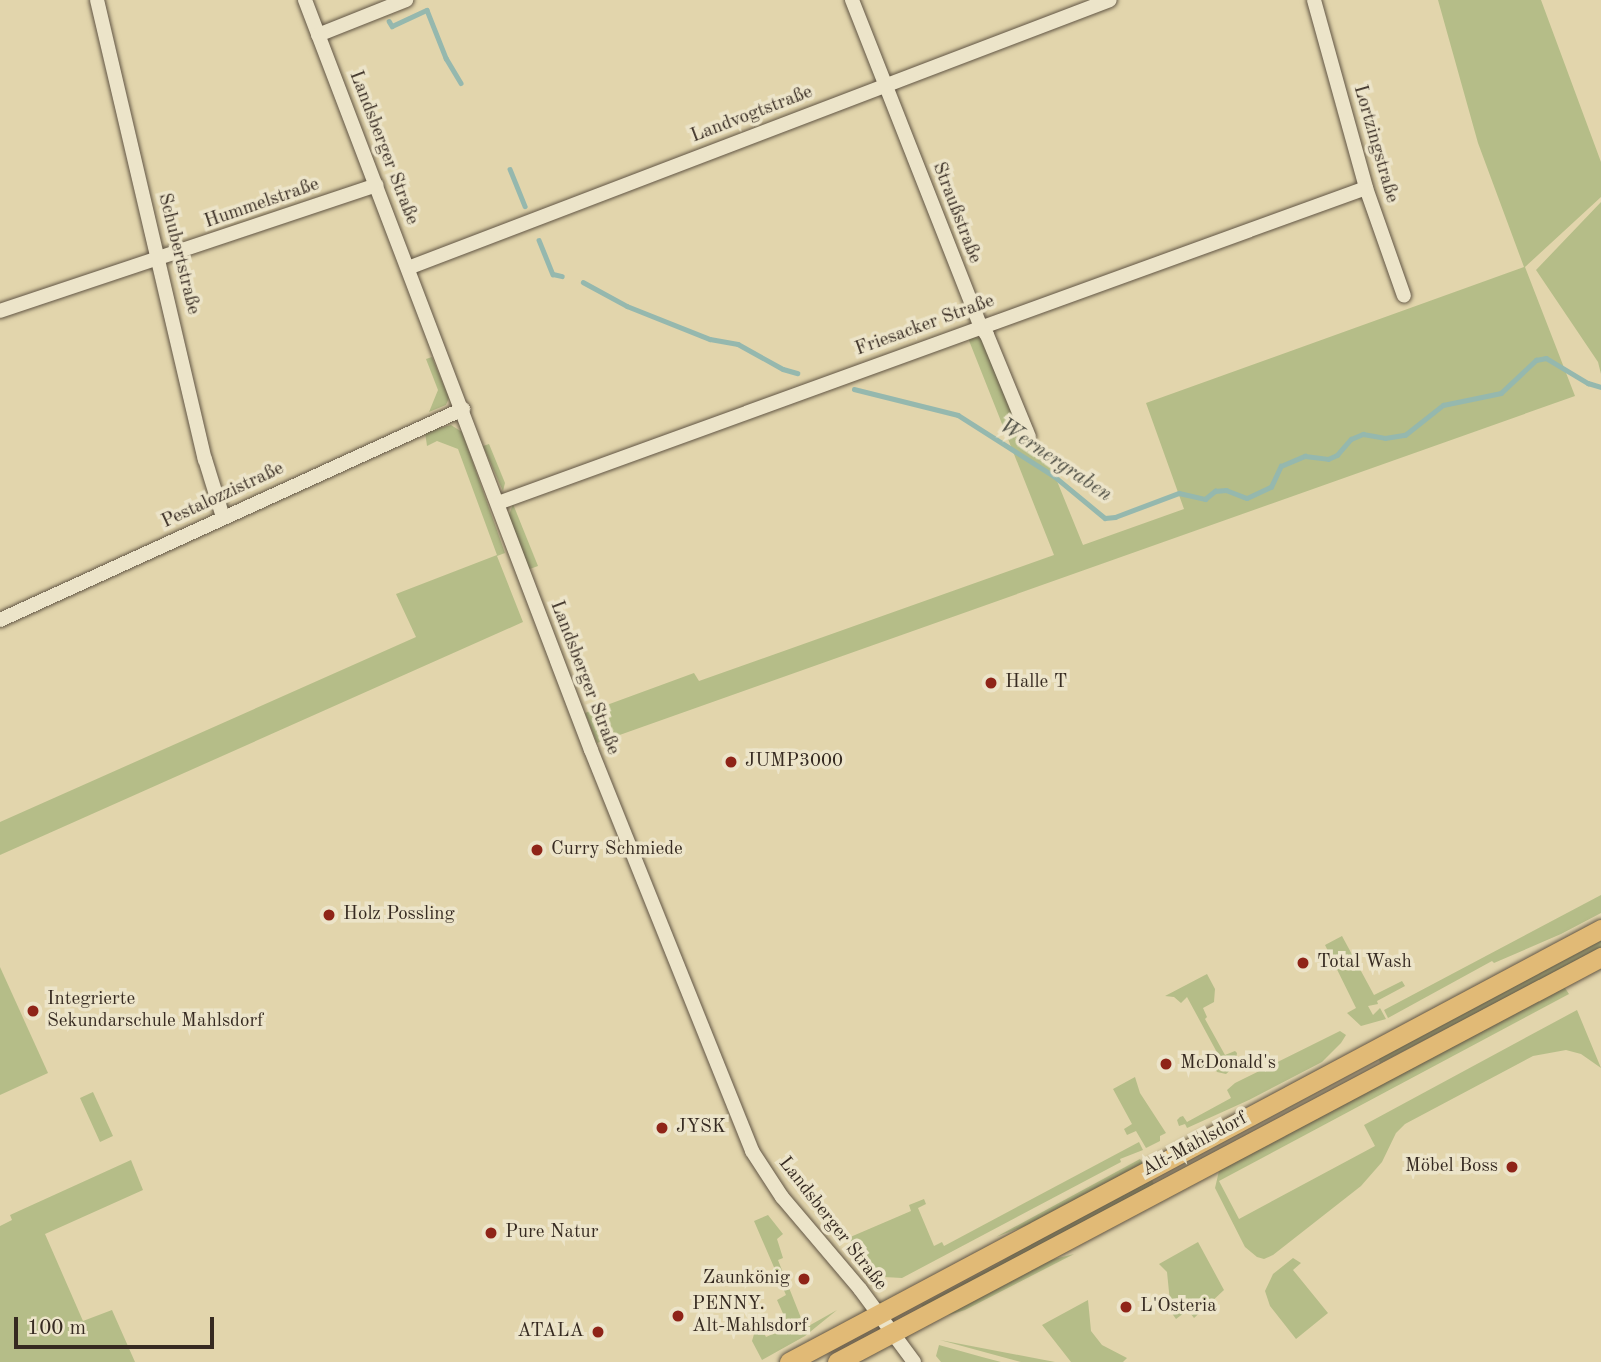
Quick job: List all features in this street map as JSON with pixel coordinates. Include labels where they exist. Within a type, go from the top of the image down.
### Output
[{"type":"main road","name":"Alt-Mahlsdorf","points":[[789,1362],[1601,929]]},
{"type":"main road","name":"Alt-Mahlsdorf","points":[[837,1362],[1601,957]]},
{"type":"street","name":"Schubertstraße","points":[[97,0],[205,459],[223,517]]},
{"type":"street","name":"Landsberger Straße","points":[[305,0],[591,750],[752,1151],[782,1197],[914,1362]]},
{"type":"street","points":[[318,35],[406,0]]},
{"type":"street","name":"Straußstraße","points":[[852,0],[981,327],[987,335],[1029,438]]},
{"type":"street","name":"Landvogtstraße","points":[[408,268],[1110,0]]},
{"type":"street","name":"Lortzingstraße","points":[[1314,0],[1366,188],[1404,296]]},
{"type":"street","name":"Hummelstraße","points":[[0,311],[376,185]]},
{"type":"street","name":"Friesacker Straße","points":[[498,503],[1366,188]]},
{"type":"street","name":"Pestalozzistraße","points":[[0,620],[463,409]]},
{"type":"green space","points":[[1438,0],[1541,0],[1601,162],[1601,197],[1525,267],[1575,396],[597,743],[585,713],[694,673],[699,681],[1054,555],[968,338],[970,336],[980,338],[986,344],[1025,443],[1033,452],[1046,454],[1083,545],[1184,509],[1146,403],[1524,267],[1478,143]]},
{"type":"green space","points":[[1601,202],[1601,374],[1598,362],[1536,270]]},
{"type":"green space","points":[[432,357],[449,398],[446,405],[429,412],[438,390],[426,359]]},
{"type":"green space","points":[[451,425],[462,432],[505,553],[497,556],[523,622],[0,855],[0,822],[416,637],[396,594],[497,555],[458,449],[437,441],[427,446],[425,432]]},
{"type":"green space","points":[[489,444],[505,483],[503,491],[483,446]]},
{"type":"green space","points":[[513,504],[538,566],[527,570],[509,515]]},
{"type":"green space","points":[[1601,895],[1601,913],[1561,934],[1494,963],[1492,961],[1388,1018],[1384,1010]]},
{"type":"green space","points":[[1342,936],[1374,995],[1402,981],[1405,986],[1377,1001],[1378,1004],[1368,1006],[1373,1015],[1380,1008],[1386,1019],[1361,1026],[1347,1013],[1356,1008],[1325,945]]},
{"type":"green space","points":[[1601,937],[1601,949],[1380,1063],[1378,1057]]},
{"type":"green space","points":[[0,967],[48,1073],[0,1095]]},
{"type":"green space","points":[[1207,974],[1215,989],[1214,1002],[1203,1008],[1207,1017],[1205,1019],[1225,1055],[1235,1051],[1237,1053],[1235,1066],[1226,1074],[1217,1072],[1214,1067],[1220,1058],[1187,997],[1181,1003],[1174,997],[1165,996]]},
{"type":"green space","points":[[1563,985],[1569,994],[1219,1181],[1239,1219],[1375,1146],[1364,1125],[1577,1010],[1601,1068],[1581,1054],[1566,1050],[1533,1056],[1405,1124],[1396,1133],[1382,1162],[1361,1186],[1273,1255],[1264,1259],[1257,1257],[1245,1247],[1215,1188],[1219,1171],[1227,1164]]},
{"type":"green space","points":[[1340,1031],[1346,1035],[1322,1062],[1187,1128],[1185,1124],[1179,1126],[1177,1120],[1180,1117],[1183,1116],[1187,1122],[1231,1098],[1227,1090],[1235,1083]]},
{"type":"green space","points":[[1135,1077],[1140,1093],[1166,1133],[1160,1136],[1160,1141],[1146,1148],[1136,1131],[1127,1135],[1124,1129],[1132,1124],[1113,1089]]},
{"type":"green space","points":[[93,1092],[113,1136],[100,1142],[80,1098]]},
{"type":"green space","points":[[1139,1142],[1143,1150],[1120,1159],[1121,1162],[902,1278],[884,1277],[848,1238],[911,1211],[909,1205],[924,1199],[926,1204],[918,1208],[934,1246],[942,1242],[944,1246]]},
{"type":"green space","points":[[1140,1159],[1143,1164],[1038,1221],[996,1237]]},
{"type":"green space","points":[[131,1160],[143,1190],[45,1234],[83,1321],[112,1310],[135,1362],[0,1362],[0,1226],[12,1220],[10,1215]]},
{"type":"green space","points":[[1150,1176],[1155,1186],[926,1310],[921,1305],[998,1264],[1041,1235]]},
{"type":"green space","points":[[768,1215],[783,1234],[777,1239],[783,1258],[778,1260],[805,1328],[837,1310],[805,1336],[762,1360],[752,1341],[754,1334],[762,1329],[766,1337],[789,1327],[777,1300],[786,1295],[754,1221]]},
{"type":"green space","points":[[1198,1242],[1224,1290],[1194,1318],[1188,1310],[1176,1319],[1171,1312],[1167,1272],[1159,1264]]},
{"type":"green space","points":[[1074,1254],[965,1310],[949,1315],[948,1312],[1043,1262]]},
{"type":"green space","points":[[1293,1258],[1301,1263],[1293,1270],[1328,1313],[1296,1339],[1270,1306],[1265,1291],[1273,1274]]},
{"type":"green space","points":[[1088,1300],[1091,1331],[1102,1345],[1127,1358],[1123,1362],[1071,1362],[1042,1325]]},
{"type":"green space","points":[[940,1340],[1055,1362],[1021,1362]]},
{"type":"green space","points":[[939,1345],[1001,1362],[941,1362],[936,1356]]},
{"type":"waterway","name":"Wernergraben","points":[[389,21],[392,26],[427,10],[446,58],[461,83]]},
{"type":"waterway","name":"Wernergraben","points":[[510,169],[525,206]]},
{"type":"waterway","name":"Wernergraben","points":[[539,240],[553,274],[562,276]]},
{"type":"waterway","name":"Wernergraben","points":[[583,282],[627,306],[710,339],[738,344],[783,369],[797,373]]},
{"type":"waterway","name":"Wernergraben","points":[[854,389],[958,415],[1054,476],[1105,518],[1115,517],[1179,493],[1205,499],[1215,491],[1226,490],[1247,498],[1271,487],[1281,466],[1305,456],[1328,459],[1337,455],[1351,439],[1363,434],[1385,438],[1405,435],[1443,405],[1501,393],[1536,360],[1546,358],[1588,383],[1601,387]]},
{"type":"place","name":"Halle T","points":[[991,683]]},
{"type":"place","name":"JUMP3000","points":[[731,762]]},
{"type":"place","name":"Curry Schmiede","points":[[537,850]]},
{"type":"place","name":"Holz Possling","points":[[329,915]]},
{"type":"place","name":"Total Wash","points":[[1303,963]]},
{"type":"place","name":"Integrierte Sekundarschule Mahlsdorf","points":[[33,1011]]},
{"type":"place","name":"McDonald's","points":[[1166,1064]]},
{"type":"place","name":"JYSK","points":[[662,1128]]},
{"type":"place","name":"Möbel Boss","points":[[1512,1167]]},
{"type":"place","name":"Pure Natur","points":[[491,1233]]},
{"type":"place","name":"Zaunkönig","points":[[804,1279]]},
{"type":"place","name":"L'Osteria","points":[[1126,1307]]},
{"type":"place","name":"PENNY. Alt-Mahlsdorf","points":[[678,1316]]},
{"type":"place","name":"ATALA","points":[[598,1332]]}]
